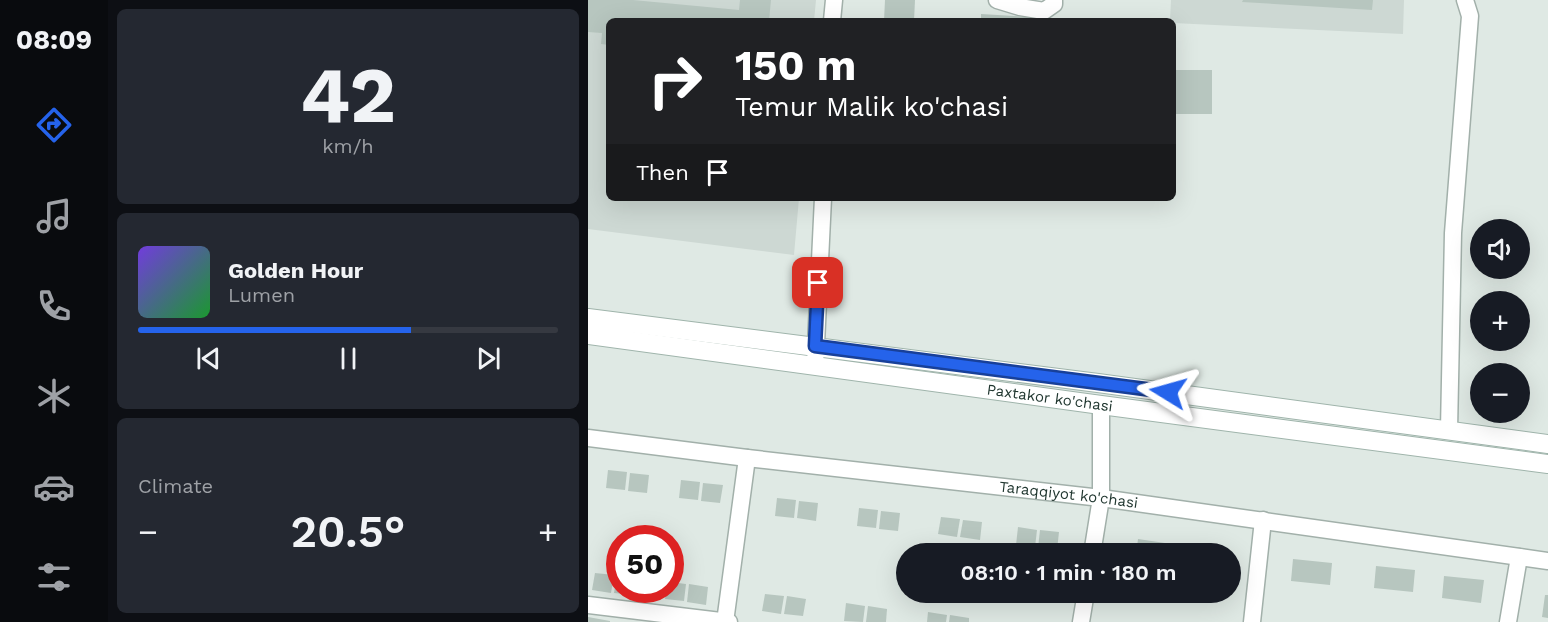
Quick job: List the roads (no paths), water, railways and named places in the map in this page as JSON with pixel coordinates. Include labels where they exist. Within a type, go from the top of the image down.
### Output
[{"type":"main road","name":"Paxtakor ko'chasi","points":[[588,318],[1110,384],[1548,444]]},
{"type":"main road","name":"Paxtakor ko'chasi","points":[[588,335],[1548,464]]},
{"type":"street","points":[[832,18],[834,0]]},
{"type":"street","points":[[997,0],[1044,11],[1054,4],[1054,0]]},
{"type":"street","points":[[1449,430],[1453,233],[1470,16],[1466,0]]},
{"type":"street","points":[[815,365],[823,201]]},
{"type":"street","points":[[1094,543],[1101,498],[1101,405]]},
{"type":"street","name":"Taraqqiyot ko'chasi","points":[[588,438],[1101,498],[1548,561]]},
{"type":"street","points":[[588,605],[726,622],[747,458]]},
{"type":"street","points":[[1252,622],[1263,520]]},
{"type":"street","points":[[1508,622],[1520,557]]},
{"type":"street","points":[[1081,622],[1084,603]]}]
